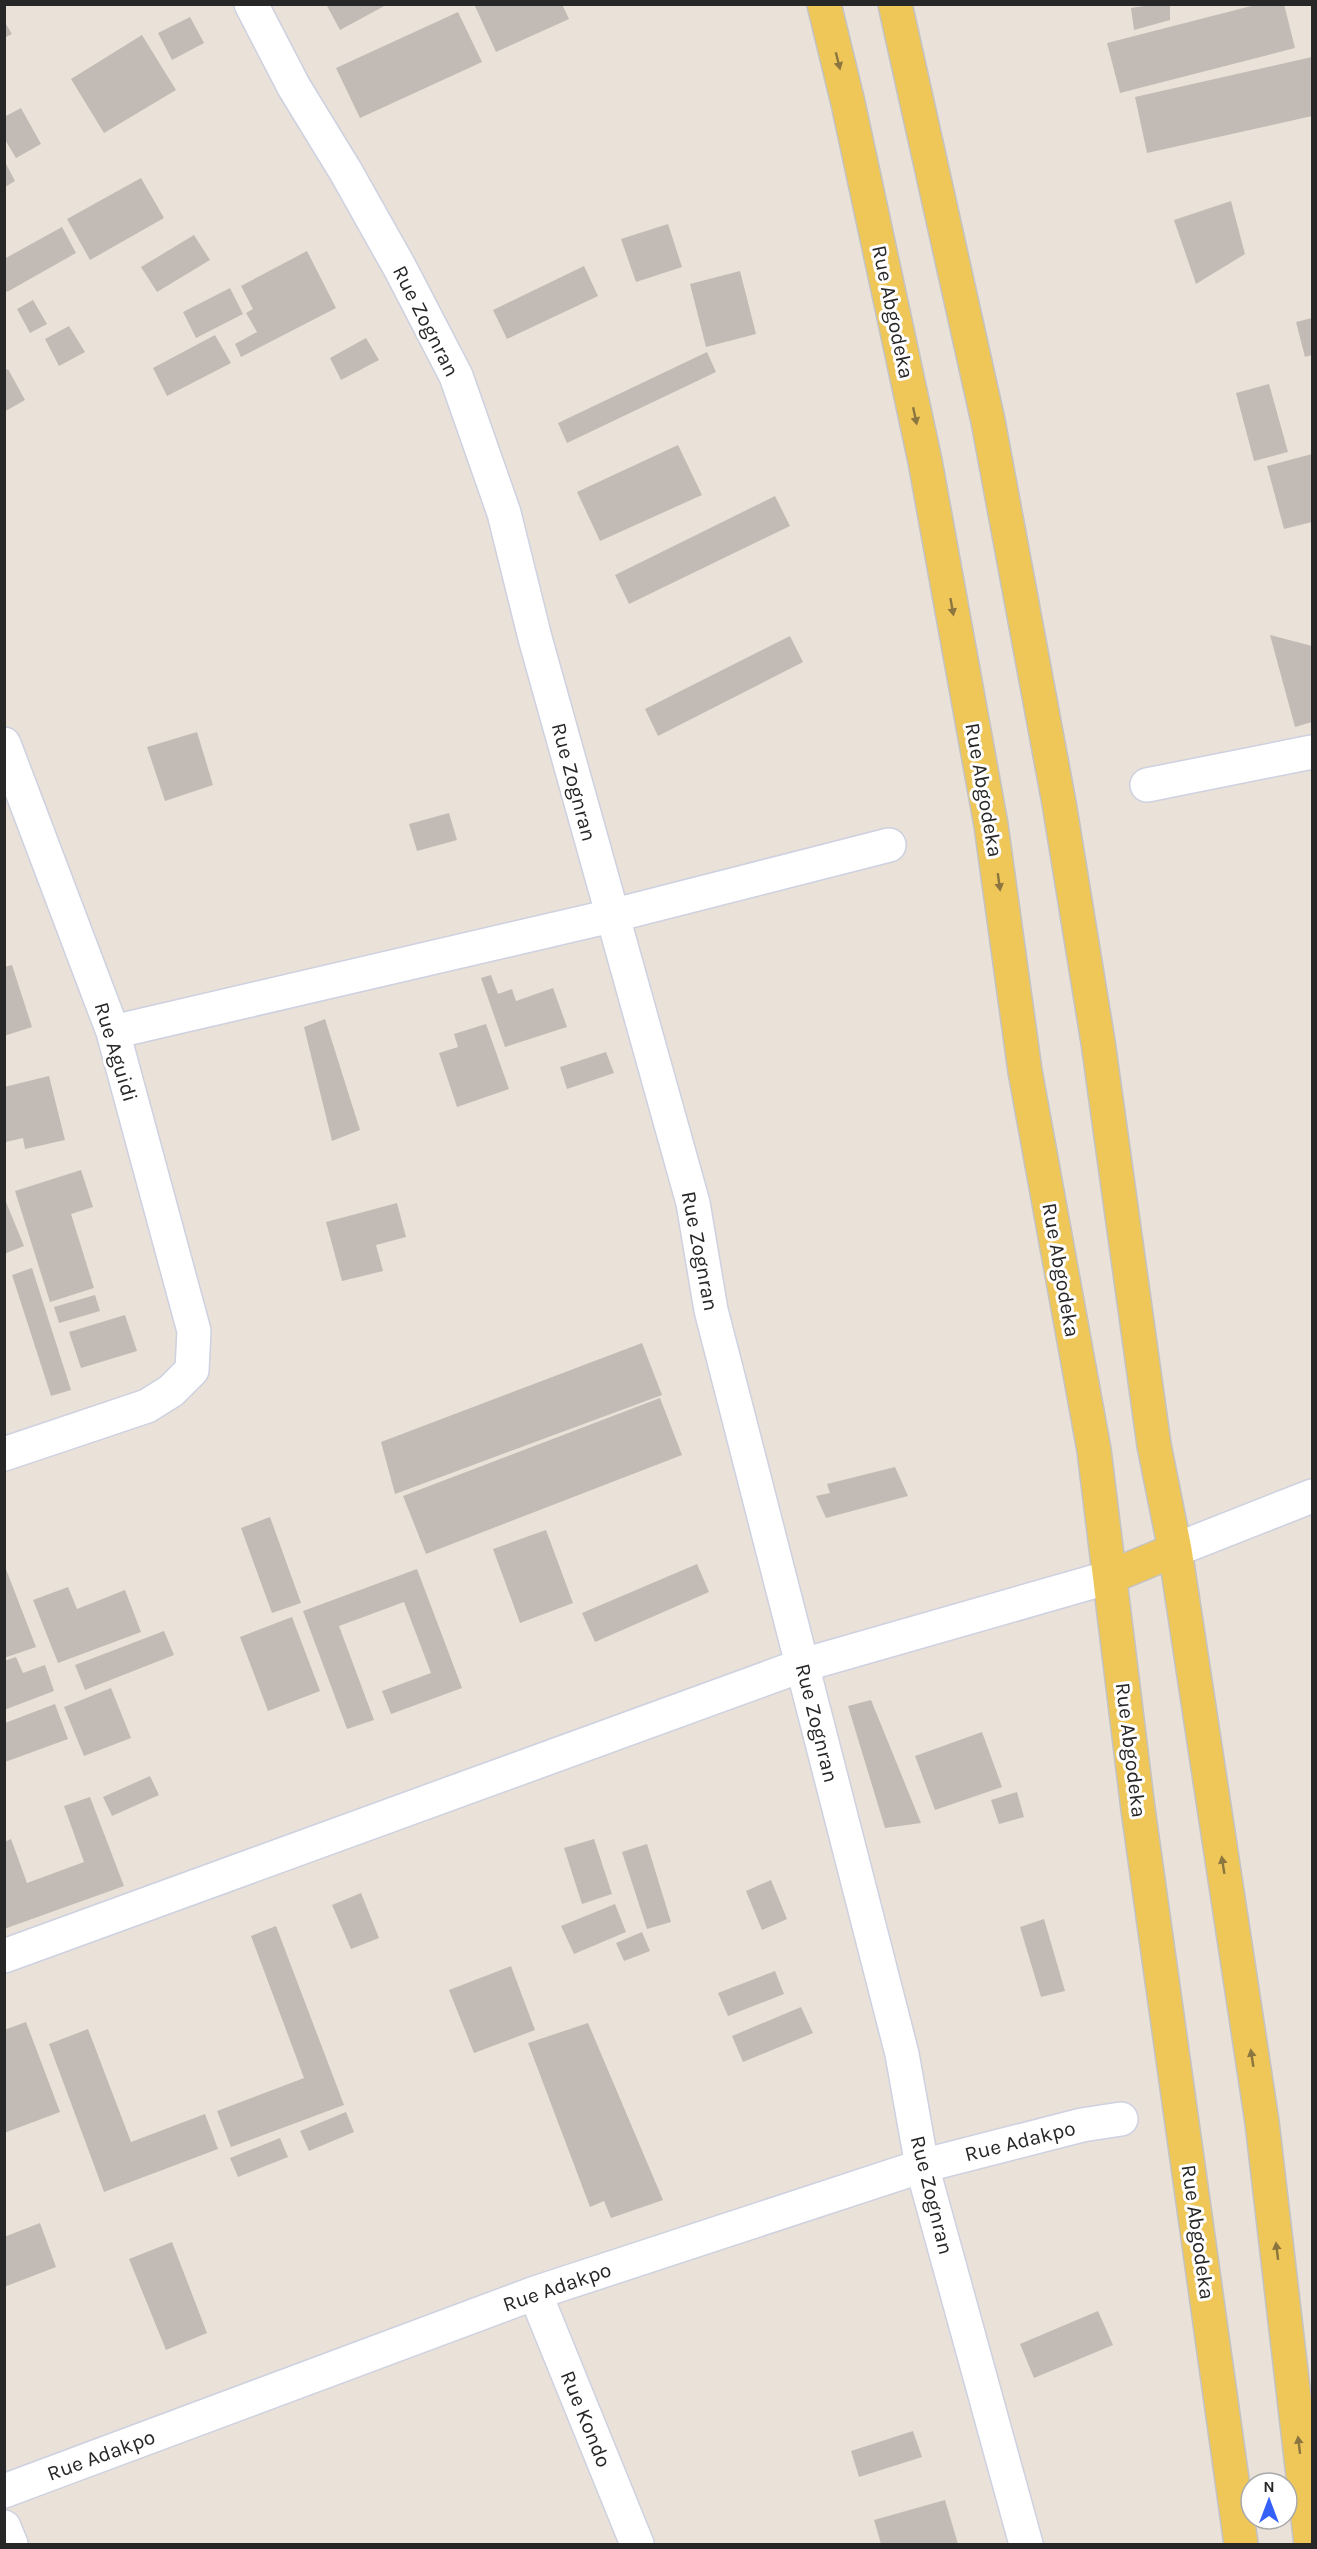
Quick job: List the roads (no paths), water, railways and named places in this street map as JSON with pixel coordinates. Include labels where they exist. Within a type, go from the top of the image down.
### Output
[{"type":"main road","name":"Rue Abgodeka","points":[[824,4],[848,103],[925,461],[989,813],[1025,1071],[1094,1450],[1138,1809],[1241,2544]]},
{"type":"main road","points":[[895,4],[988,421],[1059,804],[1098,1042],[1154,1445],[1175,1550],[1262,2122],[1311,2544]]},
{"type":"main road","points":[[1110,1577],[1175,1550]]},
{"type":"street","name":"Rue Zognran","points":[[250,4],[294,87],[346,172],[394,258],[456,376],[504,513],[535,638],[611,916],[693,1203],[711,1310],[902,2055],[922,2166],[1026,2544]]},
{"type":"street","name":"Rue Aguidi","points":[[4,744],[113,1032],[194,1331],[192,1370],[171,1391],[147,1406],[4,1454]]},
{"type":"street","points":[[1147,785],[1312,752]]},
{"type":"street","points":[[113,1032],[611,916],[890,845]]},
{"type":"street","points":[[1175,1550],[1312,1496]]},
{"type":"street","points":[[4,1956],[803,1665],[1110,1577]]},
{"type":"street","name":"Rue Adakpo","points":[[4,2491],[536,2293],[922,2166],[1082,2125],[1121,2119]]},
{"type":"street","name":"Rue Kondo","points":[[536,2293],[637,2544]]},
{"type":"street","points":[[4,2527],[12,2544]]}]
